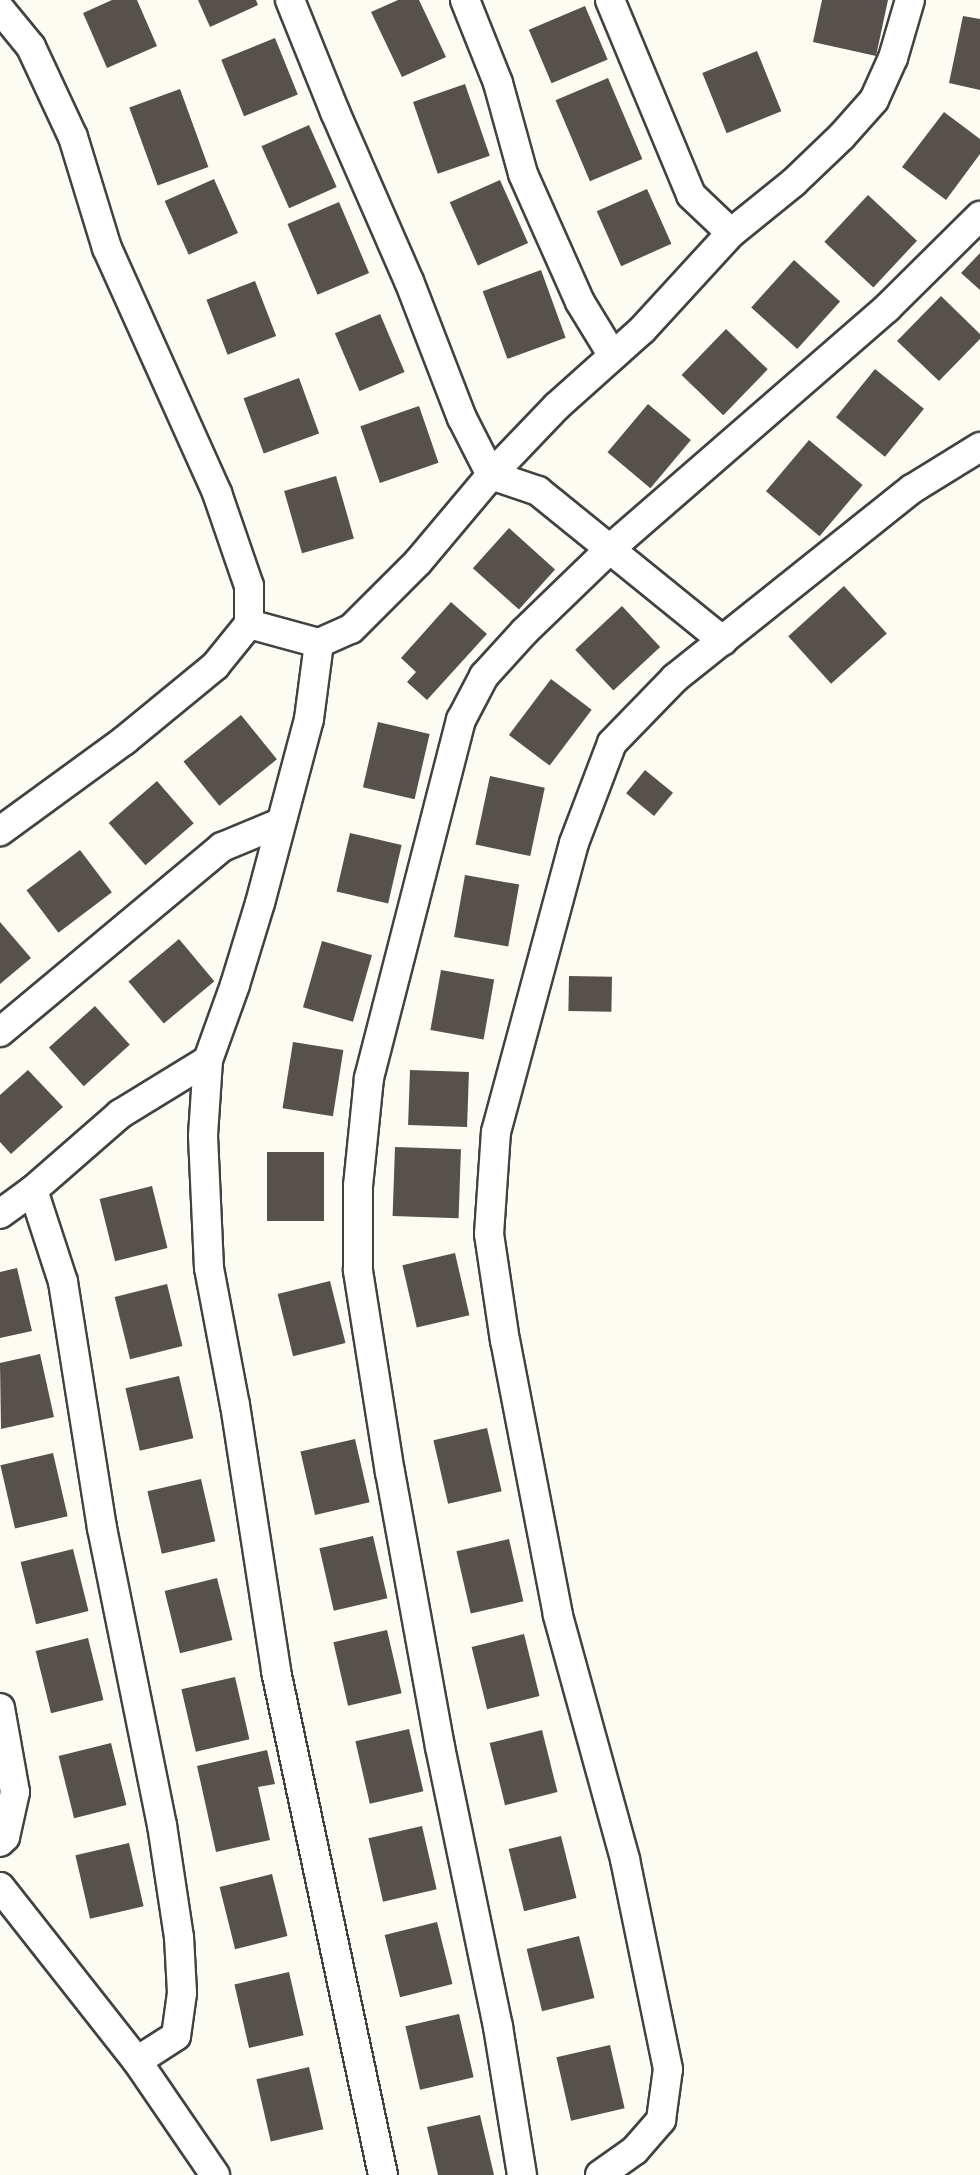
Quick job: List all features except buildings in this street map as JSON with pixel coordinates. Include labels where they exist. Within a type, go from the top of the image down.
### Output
[{"type":"street","points":[[290,0],[335,112],[410,281],[462,418],[491,475],[538,491],[723,641]]},
{"type":"street","points":[[465,0],[498,83],[522,174],[580,302],[613,356]]},
{"type":"street","points":[[610,0],[691,195],[731,233]]},
{"type":"street","points":[[249,624],[319,643],[351,629],[418,562],[491,475],[557,406],[642,330],[731,233],[794,182],[874,100],[893,58],[910,0]]},
{"type":"street","points":[[0,9],[31,47],[73,137],[107,248],[217,493],[249,586],[249,624],[215,666],[125,740],[0,831]]},
{"type":"street","points":[[522,2175],[498,2027],[440,1747],[390,1473],[358,1270],[358,1186],[369,1078],[461,720],[484,676],[525,631],[611,548],[887,308],[980,216]]},
{"type":"street","points":[[600,2175],[635,2150],[661,2120],[668,2069],[625,1859],[558,1615],[505,1341],[489,1234],[496,1132],[574,843],[612,743],[675,678],[912,489],[980,447]]},
{"type":"street","points":[[319,643],[309,719],[244,954],[207,1060],[203,1136],[210,1269],[235,1405],[276,1671],[383,2175]]},
{"type":"street","points":[[0,1032],[222,847],[280,823]]},
{"type":"street","points":[[0,1214],[33,1190],[120,1114],[207,1060]]},
{"type":"street","points":[[33,1190],[63,1282],[102,1528],[162,1825],[179,1937],[182,1993],[176,2036],[137,2061]]},
{"type":"street","points":[[0,1708],[15,1792],[5,1837],[0,1842]]},
{"type":"street","points":[[0,1887],[137,2061],[215,2175]]}]
